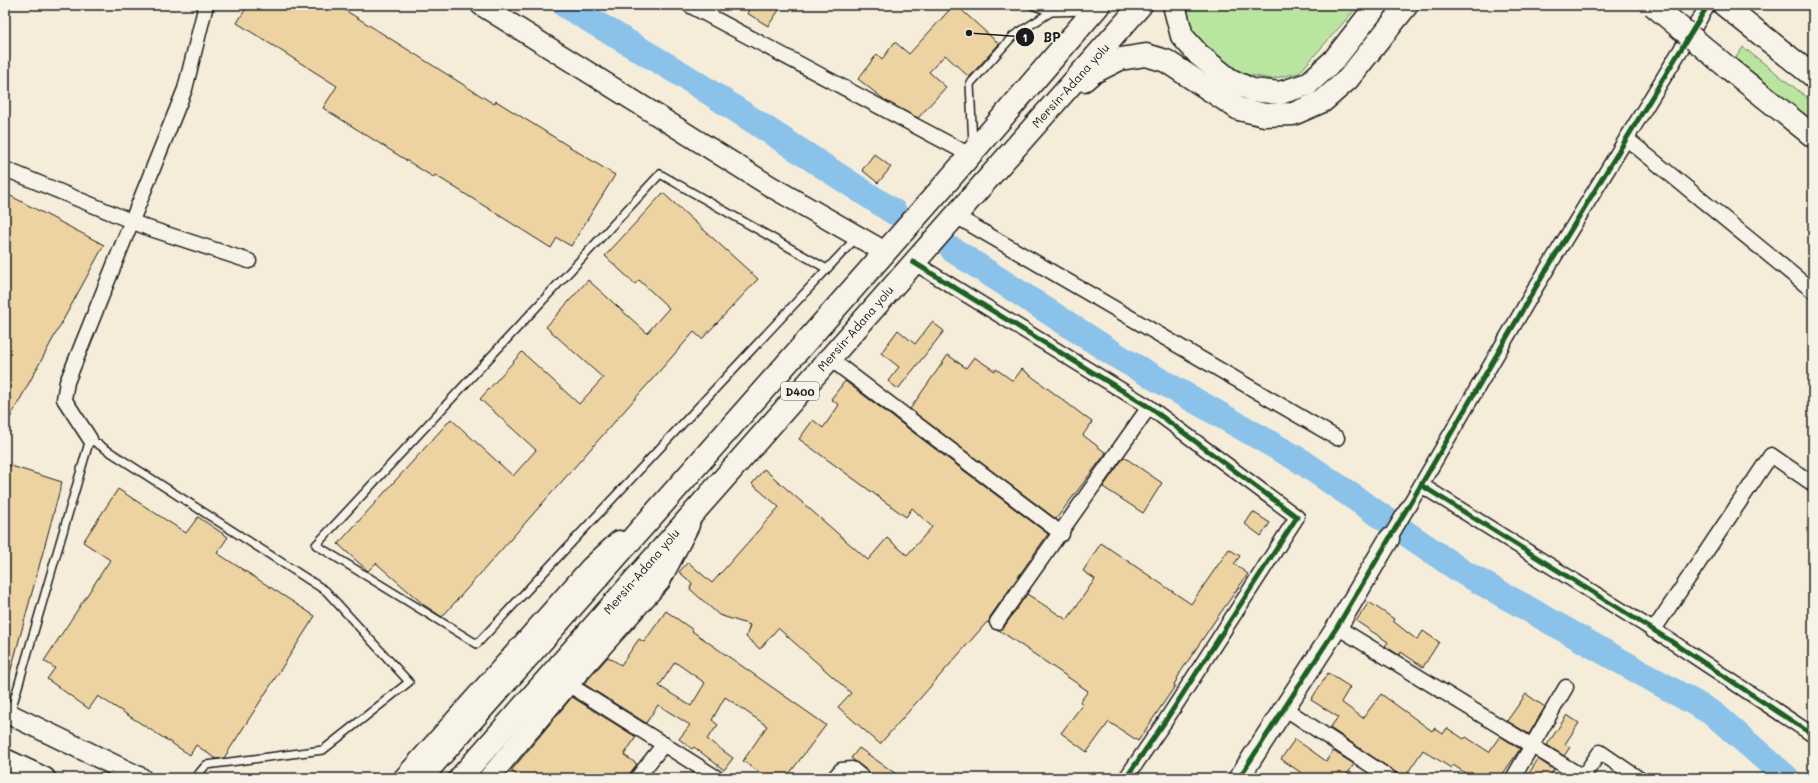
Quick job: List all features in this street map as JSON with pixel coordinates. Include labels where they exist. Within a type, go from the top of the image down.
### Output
[{"type":"main road","name":"Mersin-Adana yolu","points":[[460,778],[960,208],[1141,5]]},
{"type":"main road","points":[[1176,5],[1182,36],[1199,55],[1230,80],[1252,90],[1280,93],[1308,84],[1324,70],[1334,60],[1378,5]]},
{"type":"main road","points":[[960,208],[1055,107],[1092,73],[1120,59],[1146,55],[1166,61],[1239,109],[1265,115],[1293,114],[1323,101],[1348,79],[1407,5]]},
{"type":"main road","points":[[1653,5],[1813,136]]},
{"type":"main road","points":[[1724,5],[1813,76]]},
{"type":"main road","name":"D400","points":[[408,776],[678,487],[971,154],[1097,8]]},
{"type":"street","points":[[90,439],[64,399],[67,382],[133,222],[185,89],[206,5]]},
{"type":"street","points":[[481,5],[770,186],[885,252]]},
{"type":"street","points":[[689,5],[971,154]]},
{"type":"street","points":[[1241,777],[1337,627],[1536,287],[1708,5]]},
{"type":"street","points":[[1627,139],[1813,291]]},
{"type":"street","points":[[5,168],[133,222],[249,261]]},
{"type":"street","points":[[960,208],[1337,438]]},
{"type":"street","points":[[913,262],[1149,406],[1297,517],[1166,720],[1126,778]]},
{"type":"street","points":[[829,358],[1061,534]]},
{"type":"street","points":[[997,622],[1061,534],[1149,406]]},
{"type":"street","points":[[1653,631],[1771,455],[1813,484]]},
{"type":"street","points":[[1421,485],[1653,631],[1813,735]]},
{"type":"street","points":[[489,778],[568,684],[660,580],[699,506]]},
{"type":"street","points":[[1337,627],[1582,777],[1600,752],[1638,778]]},
{"type":"street","points":[[568,684],[717,778]]},
{"type":"street","points":[[1513,778],[1566,687]]},
{"type":"street","points":[[1284,708],[1390,778]]},
{"type":"street","points":[[7,717],[141,778]]},
{"type":"street","points":[[637,778],[664,744]]},
{"type":"street","points":[[5,759],[45,778]]},
{"type":"street","points":[[834,778],[841,770],[852,769],[863,778]]},
{"type":"lane","points":[[1032,5],[1051,12],[1097,8]]},
{"type":"lane","points":[[971,154],[970,84],[1013,36],[1051,12]]},
{"type":"lane","points":[[827,269],[660,174],[316,544],[477,644],[827,269],[857,236]]},
{"type":"lane","points":[[7,717],[90,439],[326,591],[409,682],[323,750],[206,765],[195,778]]},
{"type":"green space","points":[[1186,5],[1359,5],[1299,73],[1271,79],[1245,74],[1210,53],[1185,23]]},
{"type":"green space","points":[[1743,47],[1813,102],[1813,121],[1735,59]]},
{"type":"building","points":[[248,5],[337,5],[494,104],[496,101],[615,175],[571,246],[557,238],[551,248],[435,175],[433,177],[323,108],[337,86],[237,23]]},
{"type":"building","points":[[752,5],[772,5],[779,10],[768,26],[747,13]]},
{"type":"building","points":[[954,5],[956,5],[999,44],[969,77],[945,55],[929,72],[946,87],[918,118],[886,101],[858,79],[877,54],[882,59],[895,42],[909,54]]},
{"type":"building","points":[[874,154],[891,167],[878,183],[862,170]]},
{"type":"building","points":[[5,193],[104,245],[5,427]]},
{"type":"building","points":[[663,193],[758,279],[702,339],[694,332],[442,617],[424,605],[376,563],[368,571],[338,544],[451,419],[513,476],[536,450],[480,399],[522,352],[579,404],[603,378],[546,327],[588,280],[647,333],[669,308],[639,280],[635,284],[605,256]]},
{"type":"building","points":[[932,322],[944,331],[898,389],[888,381],[899,367],[881,353],[898,330],[915,344]]},
{"type":"building","points":[[948,355],[966,368],[974,357],[995,371],[996,369],[1013,381],[1022,369],[1092,422],[1083,435],[1106,453],[1056,519],[910,409]]},
{"type":"building","points":[[845,381],[1048,534],[990,617],[989,623],[987,622],[880,744],[838,707],[851,693],[778,628],[760,649],[746,637],[750,625],[719,615],[690,589],[692,583],[679,572],[688,562],[712,583],[779,507],[752,484],[764,469],[868,560],[887,538],[907,555],[932,527],[912,508],[906,517],[799,439],[813,420],[823,428],[839,405],[831,399]]},
{"type":"building","points":[[1124,457],[1162,483],[1143,513],[1103,487]]},
{"type":"building","points":[[5,464],[62,482],[9,677],[5,676]]},
{"type":"building","points":[[118,489],[186,533],[198,517],[228,537],[217,553],[315,616],[224,758],[216,759],[196,745],[190,755],[98,696],[89,709],[47,679],[55,668],[44,661],[110,560],[83,542]]},
{"type":"building","points":[[1253,512],[1270,523],[1261,536],[1245,524]]},
{"type":"building","points":[[1101,543],[1191,604],[1229,549],[1240,556],[1234,564],[1248,574],[1180,673],[1174,685],[1175,686],[1138,741],[1109,722],[1087,752],[1061,733],[1083,704],[1080,702],[1088,691],[999,630],[1004,627],[1027,594],[1067,620],[1095,579],[1083,571]]},
{"type":"building","points":[[1369,602],[1394,619],[1393,621],[1417,640],[1423,631],[1439,642],[1423,667],[1401,652],[1399,655],[1385,646],[1388,642],[1356,621]]},
{"type":"building","points":[[666,611],[693,630],[692,631],[826,725],[786,778],[780,778],[773,773],[768,778],[743,761],[767,726],[725,697],[712,720],[718,725],[707,739],[733,758],[724,770],[694,747],[692,749],[679,739],[690,725],[658,705],[646,723],[584,684],[608,657],[621,665],[639,639],[644,642]],"holes":[[[675,662],[705,683],[691,706],[659,686]]]},
{"type":"building","points":[[1328,673],[1350,687],[1341,702],[1363,718],[1381,694],[1432,731],[1434,728],[1443,734],[1447,728],[1464,739],[1466,737],[1489,752],[1500,736],[1520,749],[1500,778],[1473,778],[1453,765],[1451,768],[1423,750],[1404,778],[1330,728],[1338,717],[1311,700]]},
{"type":"building","points":[[1526,694],[1545,707],[1529,734],[1507,721]]},
{"type":"building","points":[[572,697],[636,737],[624,755],[637,764],[630,773],[629,778],[521,778],[511,771]]},
{"type":"building","points":[[1567,715],[1579,723],[1565,744],[1570,747],[1564,756],[1547,745]]},
{"type":"building","points":[[1295,739],[1326,761],[1333,751],[1354,764],[1345,778],[1309,778],[1281,759]]},
{"type":"building","points":[[859,748],[902,778],[871,778],[868,771],[851,758]]},
{"type":"building","points":[[1538,759],[1554,770],[1549,778],[1526,778]]},
{"type":"waterway","points":[[565,5],[686,77],[894,212]]},
{"type":"waterway","points":[[953,250],[1122,359],[1301,461],[1461,571],[1714,714],[1787,778]]},
{"type":"cycle path","points":[[1421,485],[1536,287],[1708,5]]},
{"type":"cycle path","points":[[913,262],[1149,407],[1297,517],[1166,720],[1126,778]]},
{"type":"cycle path","points":[[1239,778],[1337,627],[1421,485],[1674,643],[1813,735]]},
{"type":"place","name":"BP","points":[[969,33]]}]
